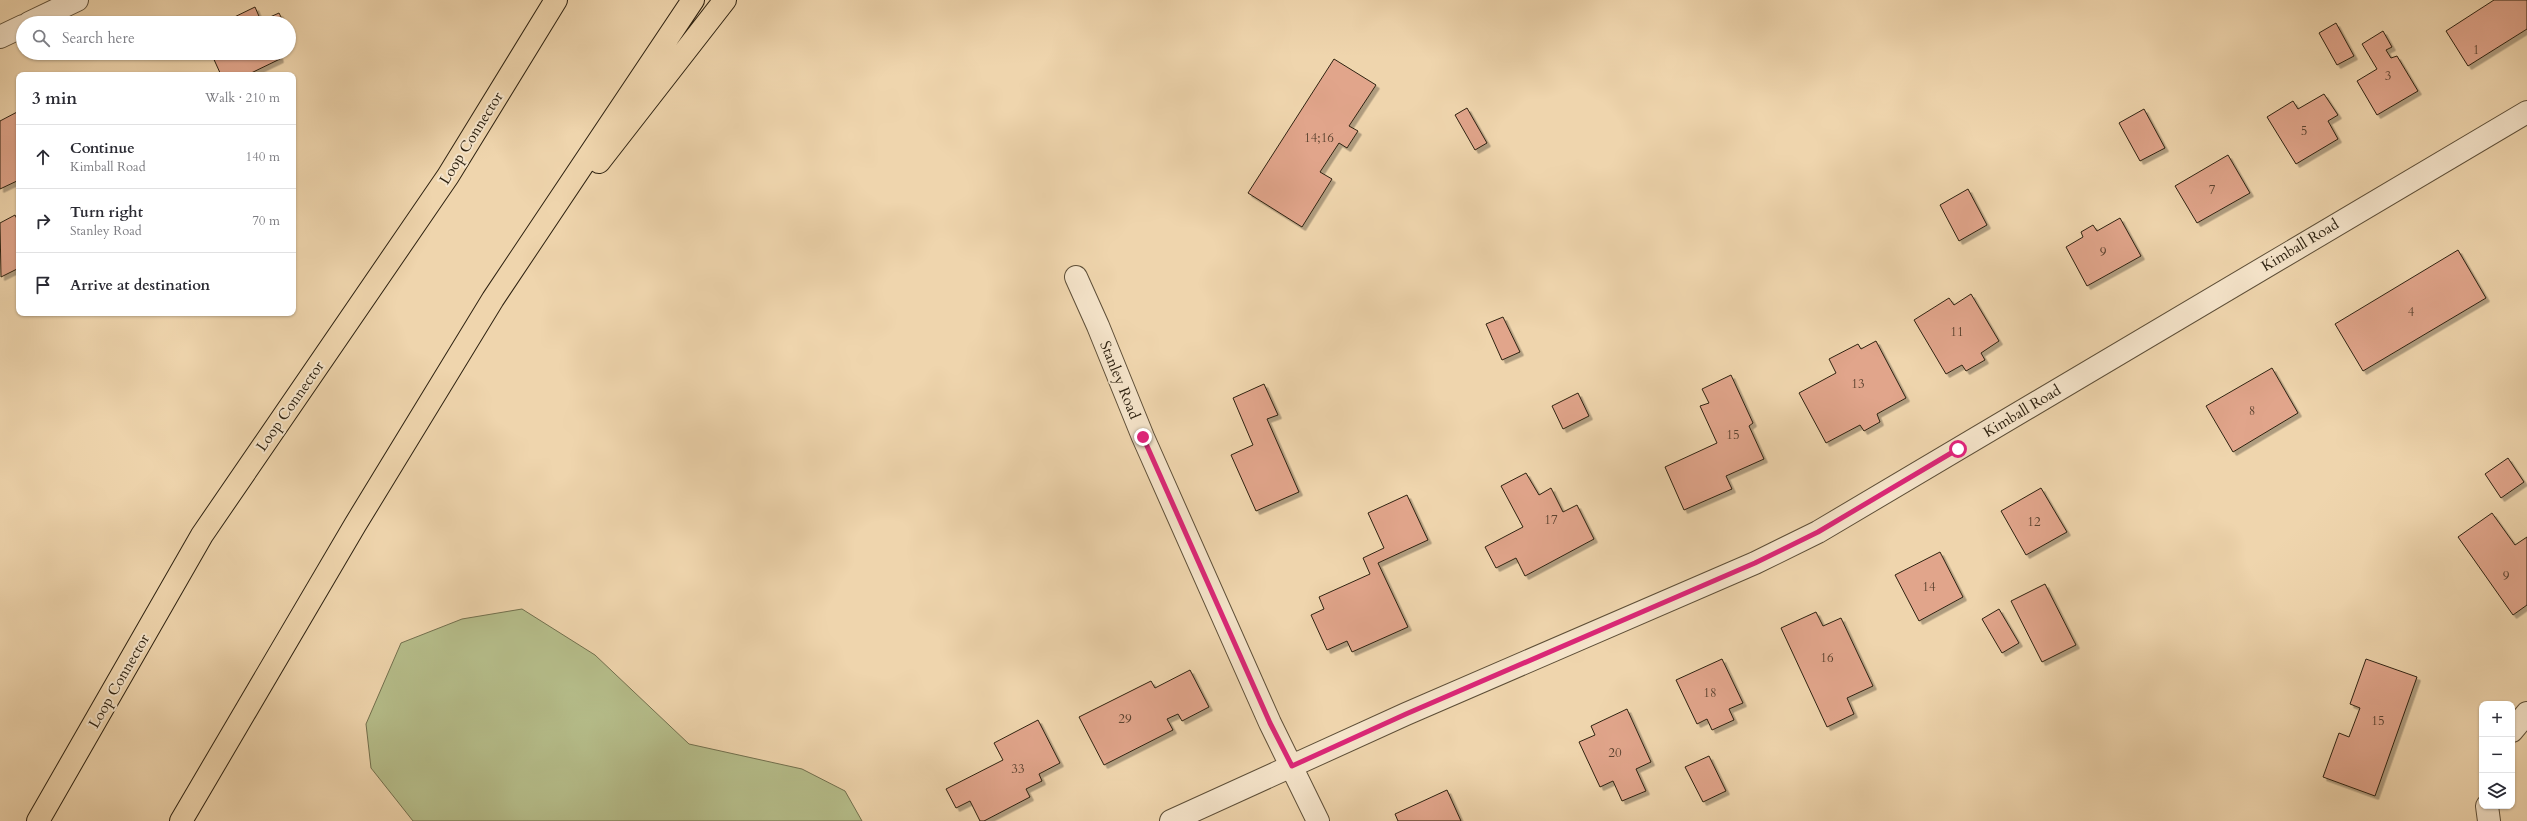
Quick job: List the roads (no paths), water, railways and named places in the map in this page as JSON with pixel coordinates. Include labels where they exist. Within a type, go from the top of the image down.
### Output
[{"type":"highway","name":"Loop Connector","points":[[38,821],[202,535],[448,176],[556,0]]},
{"type":"highway","points":[[181,821],[355,525],[493,299],[693,0]]},
{"type":"highway","points":[[493,299],[725,0]]},
{"type":"street","points":[[44,16],[77,0]]},
{"type":"street","points":[[0,37],[16,29]]},
{"type":"street","name":"Kimball Road","points":[[1171,821],[1406,714],[1755,563],[1818,532],[2527,112]]},
{"type":"street","name":"Stanley Road","points":[[1076,277],[1159,473],[1270,723],[1318,821]]},
{"type":"street","points":[[2515,727],[2527,713]]},
{"type":"street","points":[[2487,809],[2489,821]]}]
